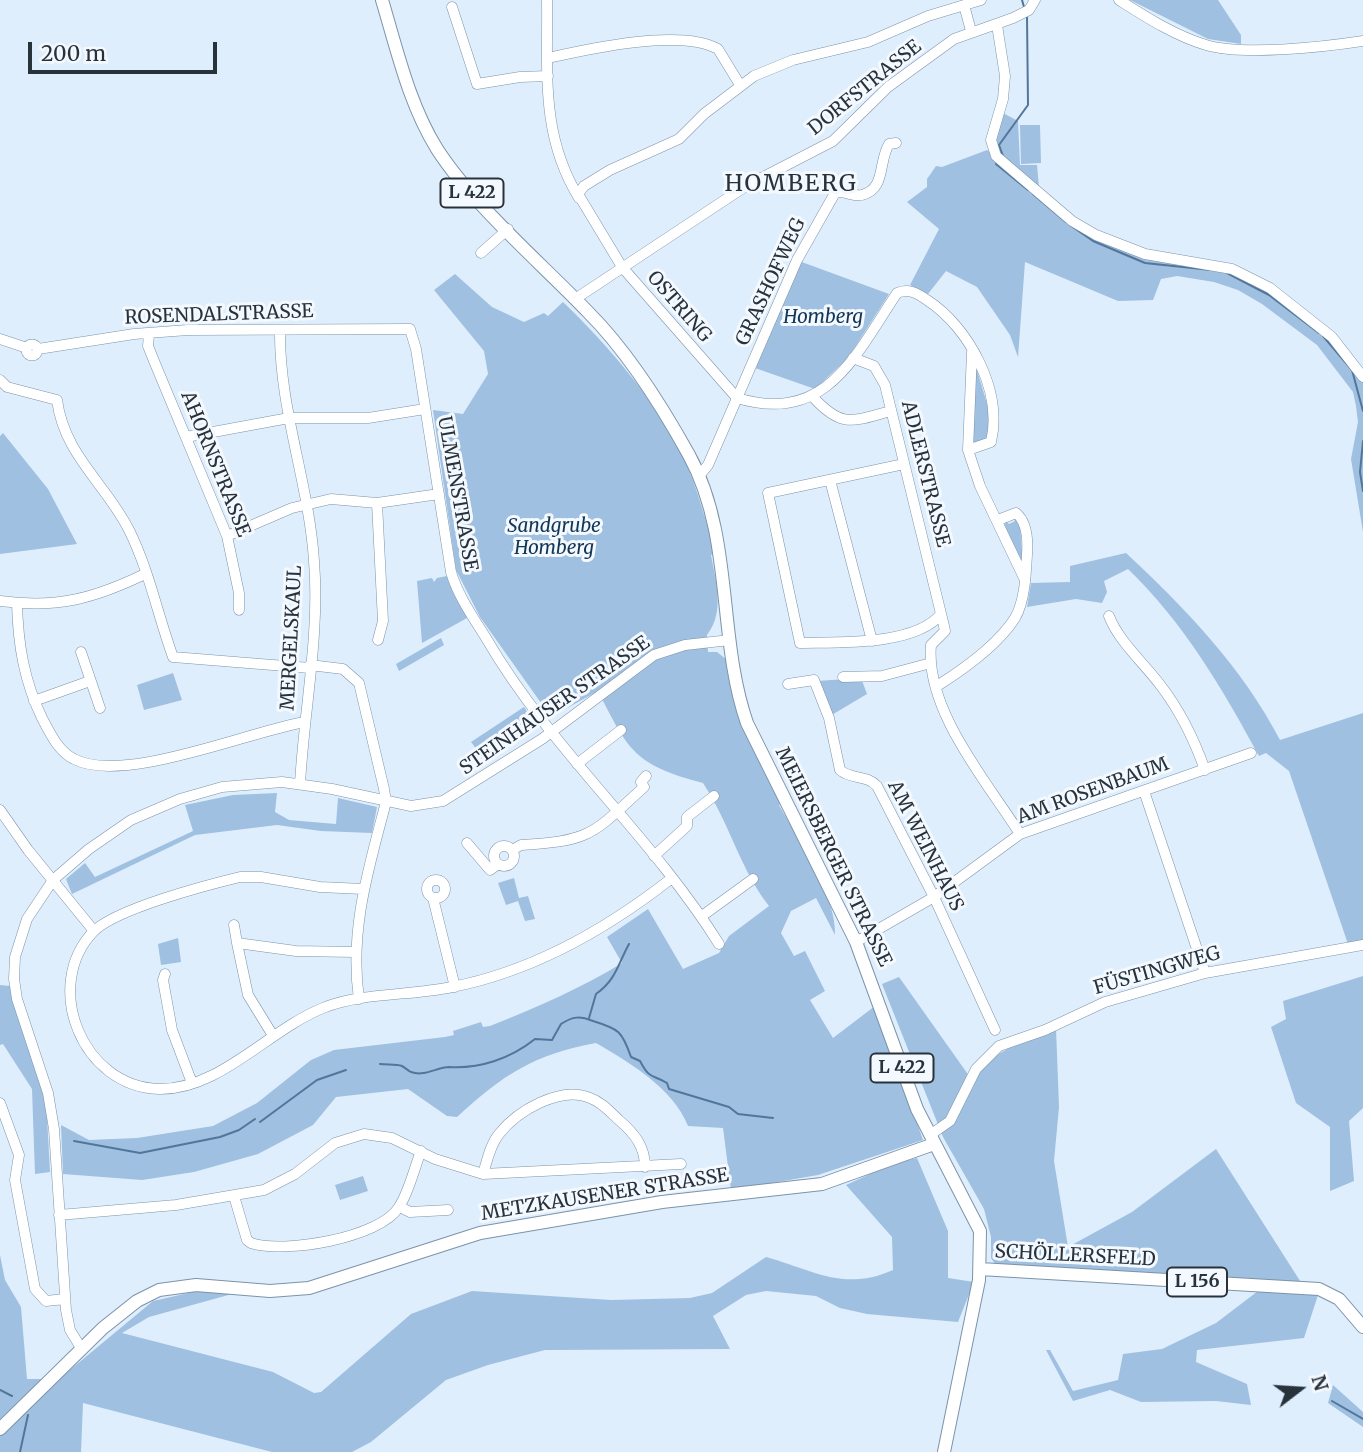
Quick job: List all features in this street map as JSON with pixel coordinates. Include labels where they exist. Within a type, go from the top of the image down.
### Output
[{"type":"main road","name":"L 422","points":[[382,0],[410,89],[428,133],[457,176],[575,299]]},
{"type":"main road","name":"MEIERSBERGER STRASSE","points":[[575,299],[611,337],[680,439],[699,476],[718,546],[738,689],[747,723],[856,942],[913,1100],[978,1225],[981,1244],[980,1269],[944,1452]]},
{"type":"main road","name":"METZKAUSENER STRASSE","points":[[0,1429],[81,1348],[136,1301],[171,1287],[204,1285],[278,1291],[309,1288],[480,1233],[662,1202],[821,1184],[932,1140]]},
{"type":"main road","name":"SCHÖLLERSFELD","points":[[980,1269],[1319,1289],[1339,1298],[1363,1327]]},
{"type":"street","name":"OSTRING","points":[[547,0],[549,121],[556,153],[579,199],[622,267],[737,398]]},
{"type":"street","points":[[579,199],[580,190],[584,186],[610,170],[679,139],[704,114],[740,85],[793,60],[868,42],[928,16],[981,0]]},
{"type":"street","name":"DORFSTRASSE","points":[[575,299],[746,186],[834,141],[888,87],[954,39],[971,31],[997,25],[1029,10],[1035,0]]},
{"type":"street","points":[[1119,0],[1171,30],[1207,46],[1239,50],[1322,47],[1363,41]]},
{"type":"street","points":[[964,5],[971,31]]},
{"type":"street","points":[[452,7],[477,84],[520,77],[548,76]]},
{"type":"street","points":[[997,25],[1005,76],[1003,99],[991,140],[996,156],[1072,221],[1096,235],[1145,254],[1232,269],[1270,288],[1332,337],[1363,377]]},
{"type":"street","points":[[548,58],[618,44],[697,43],[718,49],[740,85]]},
{"type":"street","name":"GRASHOFWEG","points":[[699,476],[708,466],[797,260],[835,193],[862,196],[877,186],[882,175],[881,156],[889,144],[897,143]]},
{"type":"street","points":[[481,253],[508,229]]},
{"type":"street","points":[[737,398],[771,406],[813,397],[853,358],[897,293],[909,291],[942,310],[972,352],[987,386],[992,436],[990,442],[968,450]]},
{"type":"street","name":"ROSENDALSTRASSE","points":[[0,339],[33,348],[188,330],[401,327]]},
{"type":"street","name":"ULMENSTRASSE","points":[[401,327],[410,329],[414,335],[451,572],[458,591],[495,654],[551,733],[672,878],[702,916],[719,944]]},
{"type":"street","name":"MERGELSKAUL","points":[[280,330],[280,355],[289,418],[309,504],[315,584],[300,784]]},
{"type":"street","name":"AHORNSTRASSE","points":[[149,334],[148,346],[227,536],[239,593],[239,610]]},
{"type":"street","points":[[972,352],[968,450],[980,486],[1024,578]]},
{"type":"street","name":"ADLERSTRASSE","points":[[853,358],[874,366],[882,375],[945,631],[931,645]]},
{"type":"street","points":[[0,380],[7,387],[57,400],[59,416],[78,459],[130,531],[173,657],[343,669],[359,683],[386,802],[363,889],[355,952],[359,999]]},
{"type":"street","points":[[813,397],[830,414],[847,422],[891,411]]},
{"type":"street","points":[[186,437],[289,418],[368,418],[425,409]]},
{"type":"street","points":[[904,464],[768,493],[800,643],[872,641],[920,629],[941,614]]},
{"type":"street","points":[[830,480],[872,641]]},
{"type":"street","points":[[227,536],[309,504],[331,499],[377,503],[439,494]]},
{"type":"street","points":[[377,503],[383,621],[378,640]]},
{"type":"street","points":[[937,686],[982,653],[1015,618],[1024,578],[1027,544],[1024,523],[1016,513],[998,520]]},
{"type":"street","points":[[0,601],[18,603],[83,600],[145,574]]},
{"type":"street","points":[[18,603],[20,652],[34,701],[61,750],[75,760],[96,765],[141,763],[183,756],[304,722]]},
{"type":"street","points":[[1109,615],[1114,629],[1163,688],[1191,732],[1205,769]]},
{"type":"street","points":[[920,629],[931,645],[931,663],[937,686],[960,742],[1020,834]]},
{"type":"street","name":"STEINHAUSER STRASSE","points":[[81,1348],[70,1330],[65,1299],[55,1138],[48,1093],[17,999],[14,979],[15,957],[27,919],[53,880],[95,844],[149,811],[222,787],[271,783],[300,784],[386,802],[422,806],[443,801],[551,733],[654,655],[685,645],[730,640]]},
{"type":"street","points":[[81,652],[100,708]]},
{"type":"street","points":[[843,677],[882,676],[931,663]]},
{"type":"street","name":"AM WEINHAUS","points":[[788,684],[814,680],[829,718],[840,770],[850,776],[867,778],[877,786],[934,897],[995,1030]]},
{"type":"street","points":[[34,701],[90,681]]},
{"type":"street","points":[[577,764],[621,730]]},
{"type":"street","name":"AM ROSENBAUM","points":[[856,942],[934,897],[1020,834],[1251,753]]},
{"type":"street","points":[[467,843],[490,870],[498,864],[494,856],[496,850],[505,846],[512,850],[521,845],[584,837],[644,787],[641,782],[646,776]]},
{"type":"street","points":[[1144,792],[1205,973]]},
{"type":"street","points":[[653,856],[687,826],[687,817],[714,796]]},
{"type":"street","points":[[0,810],[94,931]]},
{"type":"street","points":[[363,889],[320,887],[261,877],[240,877],[123,914],[94,931],[80,952],[70,976],[69,1005],[81,1037],[102,1066],[116,1076],[158,1089],[192,1083],[217,1072],[272,1034],[324,1008],[359,999],[398,997],[455,987],[515,970],[561,951],[642,902],[672,878]]},
{"type":"street","points":[[702,916],[753,879]]},
{"type":"street","points":[[433,898],[455,987]]},
{"type":"street","points":[[234,925],[248,995],[272,1034]]},
{"type":"street","points":[[237,943],[296,951],[355,952]]},
{"type":"street","name":"FÜSTINGWEG","points":[[932,1140],[950,1121],[976,1069],[999,1046],[1045,1030],[1105,1002],[1205,973],[1363,945]]},
{"type":"street","points":[[165,974],[163,980],[172,1030],[192,1083]]},
{"type":"street","points":[[483,1174],[493,1145],[507,1126],[542,1103],[568,1094],[592,1098],[630,1130],[643,1149],[645,1167]]},
{"type":"street","points":[[0,1103],[19,1155],[15,1180],[34,1289],[46,1301],[65,1299]]},
{"type":"street","points":[[59,1215],[142,1209],[264,1190],[281,1182],[335,1143],[374,1133],[462,1170],[483,1174],[681,1164]]},
{"type":"street","points":[[234,1196],[247,1240],[256,1245],[304,1246],[379,1225],[400,1207],[421,1152]]},
{"type":"street","points":[[400,1207],[410,1212],[448,1210]]},
{"type":"green space","points":[[1130,0],[1218,0],[1241,35],[1241,44],[1208,39]]},
{"type":"green space","points":[[1003,113],[1018,121],[1020,165],[1037,165],[1039,187],[1000,153],[995,144]]},
{"type":"green space","points":[[1020,125],[1040,125],[1041,163],[1021,164]]},
{"type":"green space","points":[[987,150],[1096,237],[1251,279],[1322,329],[1363,379],[1363,532],[1351,459],[1358,422],[1353,392],[1317,345],[1262,304],[1238,290],[1214,282],[1177,276],[1161,279],[1153,300],[1118,301],[1025,262],[1018,357],[1010,335],[977,287],[946,271],[928,294],[910,285],[939,229],[907,202],[927,187],[927,179],[936,166],[942,167]]},
{"type":"green space","name":"Homberg","points":[[799,261],[889,294],[848,358],[815,389],[755,368]]},
{"type":"green space","name":"Sandgrube Homberg","points":[[455,274],[492,307],[524,322],[544,313],[548,316],[563,302],[630,375],[674,438],[693,482],[715,554],[711,555],[718,596],[716,617],[707,635],[708,652],[717,652],[727,660],[743,726],[782,801],[779,805],[823,886],[834,920],[835,935],[816,898],[791,911],[781,933],[794,956],[805,951],[825,991],[810,1000],[833,1038],[875,1006],[923,1140],[818,1175],[731,1190],[723,1128],[688,1126],[681,1112],[661,1088],[636,1068],[596,1043],[554,1054],[520,1068],[457,1117],[447,1116],[408,1089],[336,1097],[313,1125],[258,1154],[194,1172],[142,1180],[63,1174],[61,1125],[89,1140],[137,1138],[213,1126],[257,1103],[311,1060],[334,1050],[445,1037],[454,1035],[453,1031],[481,1022],[483,1027],[490,1026],[574,990],[622,963],[607,937],[648,909],[683,969],[719,953],[729,936],[769,906],[750,877],[703,783],[662,770],[637,753],[618,729],[598,691],[551,717],[480,617],[456,570],[433,410],[463,414],[488,374],[484,351],[434,290]]},
{"type":"green space","points":[[974,360],[988,407],[989,439],[976,444],[970,440]]},
{"type":"green space","points":[[3,433],[48,489],[77,544],[0,554],[0,436]]},
{"type":"green space","points":[[1013,516],[1020,524],[1023,568],[1004,527],[1006,521],[1009,524],[1015,521]]},
{"type":"green space","points":[[1126,553],[1211,640],[1248,688],[1280,740],[1363,713],[1363,940],[1348,944],[1289,771],[1266,753],[1259,756],[1201,657],[1167,611],[1128,569],[1104,581],[1107,592],[1102,603],[1076,599],[1027,607],[1031,583],[1070,582],[1070,566]]},
{"type":"green space","points":[[447,576],[467,618],[422,643],[417,581],[432,578],[434,582],[437,578]]},
{"type":"green space","points":[[441,638],[444,645],[399,671],[396,664]]},
{"type":"green space","points":[[173,673],[182,700],[144,710],[137,685]]},
{"type":"green space","points":[[861,678],[867,694],[830,716],[817,681]]},
{"type":"green space","points":[[524,707],[535,724],[484,759],[471,742]]},
{"type":"green space","points":[[277,793],[275,812],[289,820],[336,824],[338,798],[377,807],[372,833],[321,831],[277,825],[195,835],[72,894],[66,879],[85,863],[95,877],[193,831],[185,805],[233,795]]},
{"type":"green space","points":[[514,878],[519,898],[528,896],[535,919],[525,921],[518,901],[506,905],[498,883]]},
{"type":"green space","points":[[178,938],[181,962],[161,965],[158,944]]},
{"type":"green space","points":[[1363,976],[1363,1108],[1349,1121],[1354,1181],[1330,1191],[1330,1127],[1296,1103],[1271,1027],[1286,1019],[1283,1001]]},
{"type":"green space","points":[[899,977],[972,1080],[999,1054],[1056,1028],[1059,1107],[1054,1161],[1068,1247],[1132,1212],[1216,1149],[1302,1284],[995,1264],[991,1258],[991,1237],[984,1209],[943,1137],[882,984]]},
{"type":"green space","points":[[0,985],[10,986],[46,1098],[50,1172],[35,1174],[32,1089],[3,1044],[0,1045]]},
{"type":"green space","points":[[917,1158],[948,1231],[948,1278],[974,1282],[958,1322],[867,1314],[840,1308],[816,1296],[766,1291],[746,1295],[713,1316],[730,1349],[545,1350],[488,1365],[446,1380],[371,1442],[352,1452],[272,1452],[83,1403],[81,1452],[0,1452],[0,1255],[5,1280],[21,1307],[27,1379],[59,1379],[153,1301],[202,1290],[232,1294],[149,1317],[122,1333],[273,1372],[314,1393],[321,1392],[411,1314],[472,1291],[611,1300],[690,1298],[712,1293],[766,1257],[814,1273],[844,1279],[859,1279],[893,1270],[892,1237],[846,1185],[892,1164]]},
{"type":"green space","points":[[363,1176],[368,1191],[340,1200],[335,1185]]},
{"type":"green space","points":[[1262,1288],[1319,1292],[1304,1338],[1197,1350],[1196,1362],[1247,1384],[1251,1405],[1216,1401],[1141,1402],[1110,1390],[1073,1401],[1046,1350],[1050,1350],[1073,1391],[1118,1380],[1123,1354],[1162,1349],[1216,1323]]},
{"type":"green space","points":[[1333,1385],[1363,1412],[1363,1427],[1328,1403]]},
{"type":"waterway","points":[[1022,0],[1024,7]]},
{"type":"waterway","points":[[1003,156],[999,145],[1028,105],[1027,16]]},
{"type":"waterway","points":[[996,164],[1028,190]]},
{"type":"waterway","points":[[1033,194],[1066,222]]},
{"type":"waterway","points":[[1070,225],[1093,241],[1145,263],[1211,270]]},
{"type":"waterway","points":[[1227,273],[1269,295],[1319,333]]},
{"type":"waterway","points":[[1323,336],[1352,370],[1363,411]]},
{"type":"waterway","points":[[1363,441],[1360,472],[1363,491]]},
{"type":"waterway","points":[[589,1018],[596,994],[612,977],[629,944]]},
{"type":"waterway","points":[[380,1064],[400,1065],[416,1073],[444,1067],[483,1064],[505,1057],[535,1039],[552,1040],[561,1024],[573,1018],[588,1019],[618,1032],[631,1057],[640,1061],[649,1074],[667,1083],[669,1089],[729,1107],[738,1114],[773,1118]]},
{"type":"waterway","points":[[260,1122],[317,1080],[346,1070]]},
{"type":"waterway","points":[[74,1141],[140,1153],[220,1137],[239,1130],[255,1119]]},
{"type":"waterway","points":[[0,1390],[12,1396]]},
{"type":"waterway","points":[[1332,1401],[1363,1419]]},
{"type":"waterway","points":[[20,1452],[28,1415]]},
{"type":"district","name":"HOMBERG","points":[[791,184]]}]
